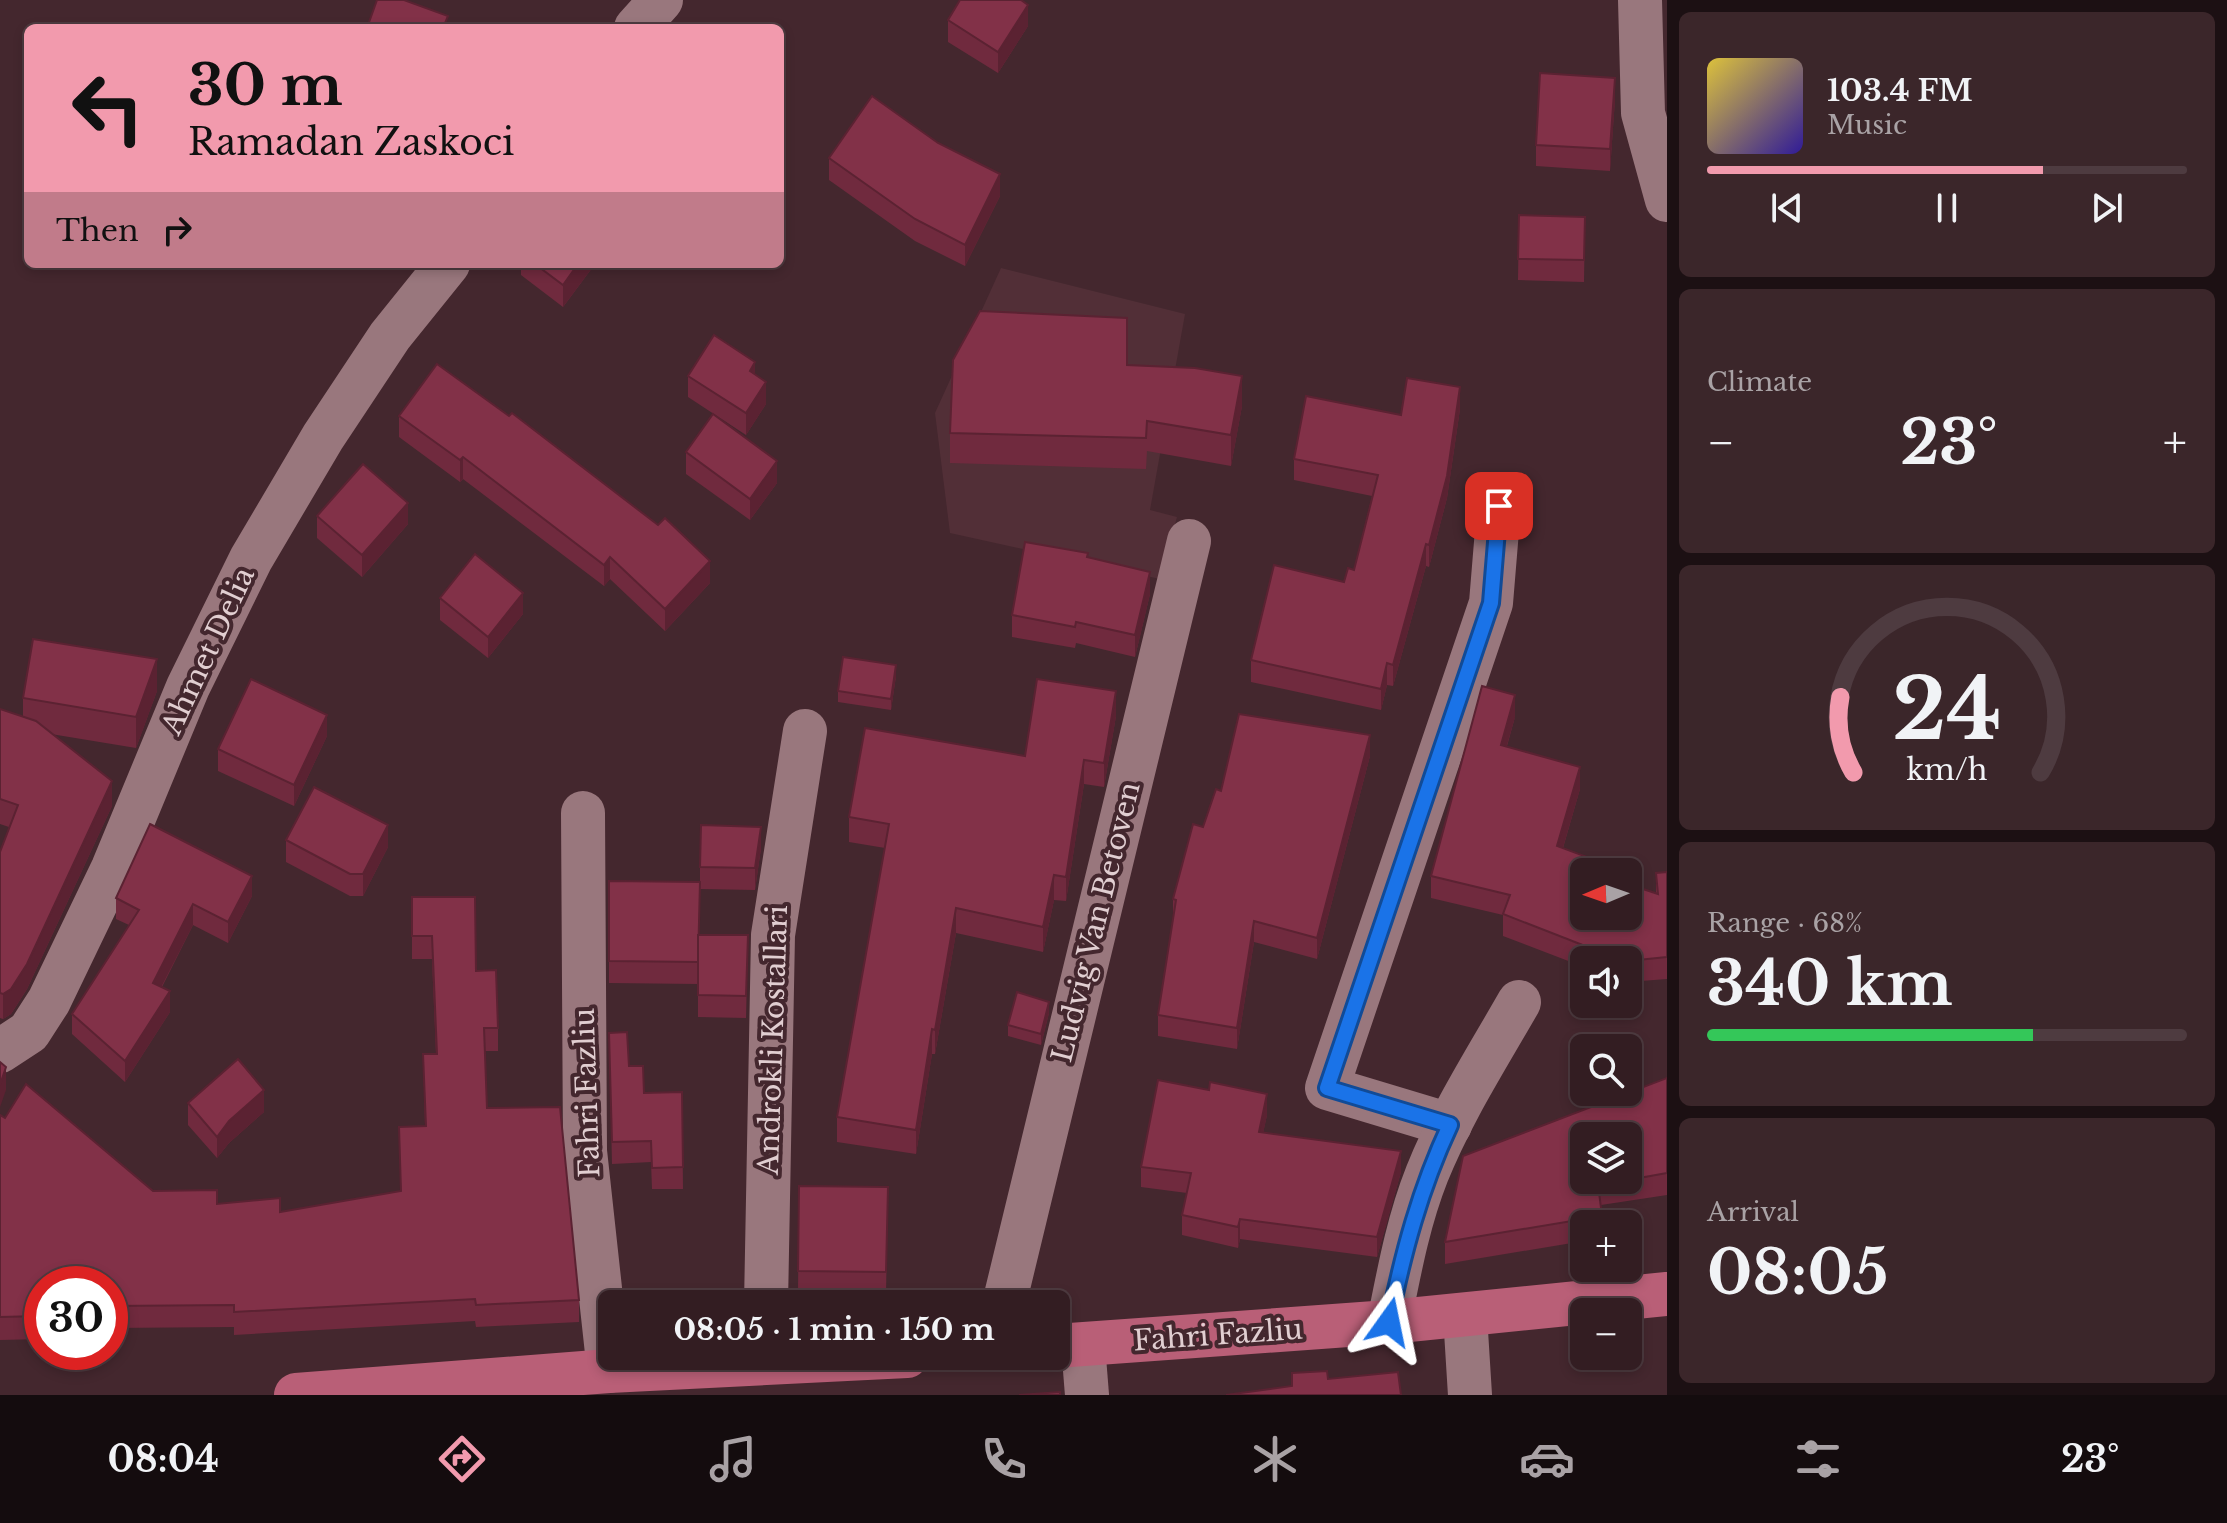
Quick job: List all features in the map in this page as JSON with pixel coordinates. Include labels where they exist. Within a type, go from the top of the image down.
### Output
[{"type":"main road","name":"Fahri Fazliu","points":[[1070,1346],[1389,1322],[1667,1294]]},
{"type":"main road","points":[[296,1395],[623,1370]]},
{"type":"street","points":[[640,24],[661,0]]},
{"type":"street","points":[[1640,0],[1643,113],[1667,200]]},
{"type":"street","name":"Ahmet Delia","points":[[0,1051],[29,1032],[49,1001],[113,868],[188,687],[251,559],[323,437],[390,336],[445,268]]},
{"type":"street","points":[[1450,1125],[1327,1088],[1491,603],[1499,506]]},
{"type":"street","name":"Ludvig Van Betoven","points":[[1007,1290],[1189,541]]},
{"type":"street","name":"Androkli Kostallari","points":[[766,1290],[773,935],[805,731]]},
{"type":"street","name":"Fahri Fazliu","points":[[583,813],[585,1151],[609,1371]]},
{"type":"street","points":[[1389,1322],[1405,1245],[1427,1175],[1450,1125],[1519,1002]]},
{"type":"street","points":[[1465,1315],[1470,1395]]},
{"type":"street","points":[[1070,1349],[1087,1395]]},
{"type":"shaded area","points":[[1001,268],[1185,314],[1150,510],[1177,517],[1160,579],[950,533],[935,413]]},
{"type":"building","points":[[377,0],[404,0],[448,16],[445,24],[368,24]]},
{"type":"building","points":[[960,0],[1021,0],[1028,5],[998,52],[948,20]]},
{"type":"building","points":[[1540,73],[1615,78],[1610,149],[1536,145]]},
{"type":"building","points":[[872,96],[938,143],[1000,174],[965,245],[915,219],[829,158]]},
{"type":"building","points":[[1519,215],[1585,217],[1584,260],[1518,259]]},
{"type":"building","points":[[540,268],[575,268],[563,285]]},
{"type":"building","points":[[980,311],[1127,318],[1127,365],[1195,368],[1242,376],[1231,435],[1147,421],[1146,438],[950,433],[953,360]]},
{"type":"building","points":[[714,335],[755,362],[750,371],[766,382],[746,413],[688,376]]},
{"type":"building","points":[[437,364],[509,416],[512,413],[658,525],[665,518],[710,561],[665,609],[610,557],[604,565],[463,457],[460,460],[399,416]]},
{"type":"building","points":[[1407,378],[1460,387],[1447,476],[1429,545],[1426,544],[1393,665],[1387,663],[1381,689],[1251,660],[1274,565],[1344,582],[1348,568],[1354,570],[1378,475],[1294,459],[1306,396],[1401,415]]},
{"type":"building","points":[[713,414],[777,461],[750,499],[686,452]]},
{"type":"building","points":[[363,464],[408,503],[362,555],[317,516]]},
{"type":"building","points":[[1025,542],[1088,553],[1087,557],[1150,572],[1135,635],[1076,622],[1075,627],[1012,615]]},
{"type":"building","points":[[475,554],[523,593],[488,637],[440,598]]},
{"type":"building","points":[[33,639],[157,659],[136,717],[23,698]]},
{"type":"building","points":[[843,657],[896,665],[891,699],[838,691]]},
{"type":"building","points":[[251,679],[327,715],[294,785],[218,749]]},
{"type":"building","points":[[1037,679],[1116,691],[1104,763],[1084,760],[1066,877],[1054,875],[1043,927],[956,908],[916,1130],[837,1117],[889,824],[849,817],[865,728],[1025,756]]},
{"type":"building","points":[[1482,686],[1515,695],[1501,745],[1580,767],[1557,846],[1587,857],[1570,858],[1570,930],[1642,930],[1642,889],[1658,894],[1656,873],[1667,872],[1667,957],[1642,960],[1642,946],[1585,946],[1503,914],[1510,895],[1431,876]]},
{"type":"building","points":[[0,709],[36,721],[112,781],[27,964],[11,989],[3,994],[0,993],[0,852],[18,805],[0,799]]},
{"type":"building","points":[[1239,714],[1370,735],[1317,938],[1254,921],[1237,1028],[1158,1015],[1176,900],[1173,899],[1193,824],[1203,827],[1216,789],[1221,791]]},
{"type":"building","points":[[314,787],[388,825],[363,874],[350,874],[286,840]]},
{"type":"building","points":[[150,824],[252,876],[228,922],[193,904],[153,983],[170,991],[125,1061],[72,1014],[139,910],[116,898]]},
{"type":"building","points":[[701,825],[761,827],[755,868],[700,867]]},
{"type":"building","points":[[609,881],[700,882],[698,962],[609,961]]},
{"type":"building","points":[[412,897],[475,897],[476,971],[496,970],[498,1028],[484,1028],[487,1108],[560,1107],[579,1300],[476,1305],[475,1299],[234,1312],[234,1305],[128,1306],[128,1266],[24,1266],[24,1316],[0,1317],[0,1115],[5,1118],[26,1084],[153,1191],[217,1190],[217,1204],[280,1198],[280,1212],[401,1191],[399,1127],[426,1126],[423,1054],[437,1054],[432,936],[412,936]]},
{"type":"building","points":[[698,935],[748,935],[746,996],[698,995]]},
{"type":"building","points":[[1017,992],[1049,1002],[1041,1034],[1008,1025]]},
{"type":"building","points":[[627,1032],[629,1066],[643,1066],[644,1093],[682,1092],[683,1167],[652,1168],[651,1141],[612,1142],[609,1033]]},
{"type":"building","points":[[238,1059],[264,1090],[229,1121],[217,1137],[188,1103]]},
{"type":"building","points":[[0,1062],[6,1067],[0,1085]]},
{"type":"building","points":[[1667,1078],[1667,1173],[1642,1177],[1642,1122],[1570,1122],[1570,1194],[1599,1194],[1601,1210],[1570,1210],[1570,1221],[1445,1242],[1463,1156],[1594,1106],[1642,1106],[1642,1088]]},
{"type":"building","points":[[1158,1080],[1209,1090],[1210,1082],[1267,1094],[1259,1132],[1401,1151],[1377,1237],[1240,1219],[1238,1227],[1182,1215],[1191,1173],[1141,1167]]},
{"type":"building","points":[[799,1186],[888,1187],[886,1272],[798,1271]]},
{"type":"building","points":[[1327,1371],[1328,1379],[1398,1372],[1401,1395],[1226,1395],[1292,1386],[1292,1373]]},
{"type":"building","points":[[1060,1392],[1060,1395],[1019,1395]]},
{"type":"route","points":[[1389,1322],[1405,1245],[1427,1175],[1450,1125],[1327,1088],[1491,603],[1499,506]]}]
